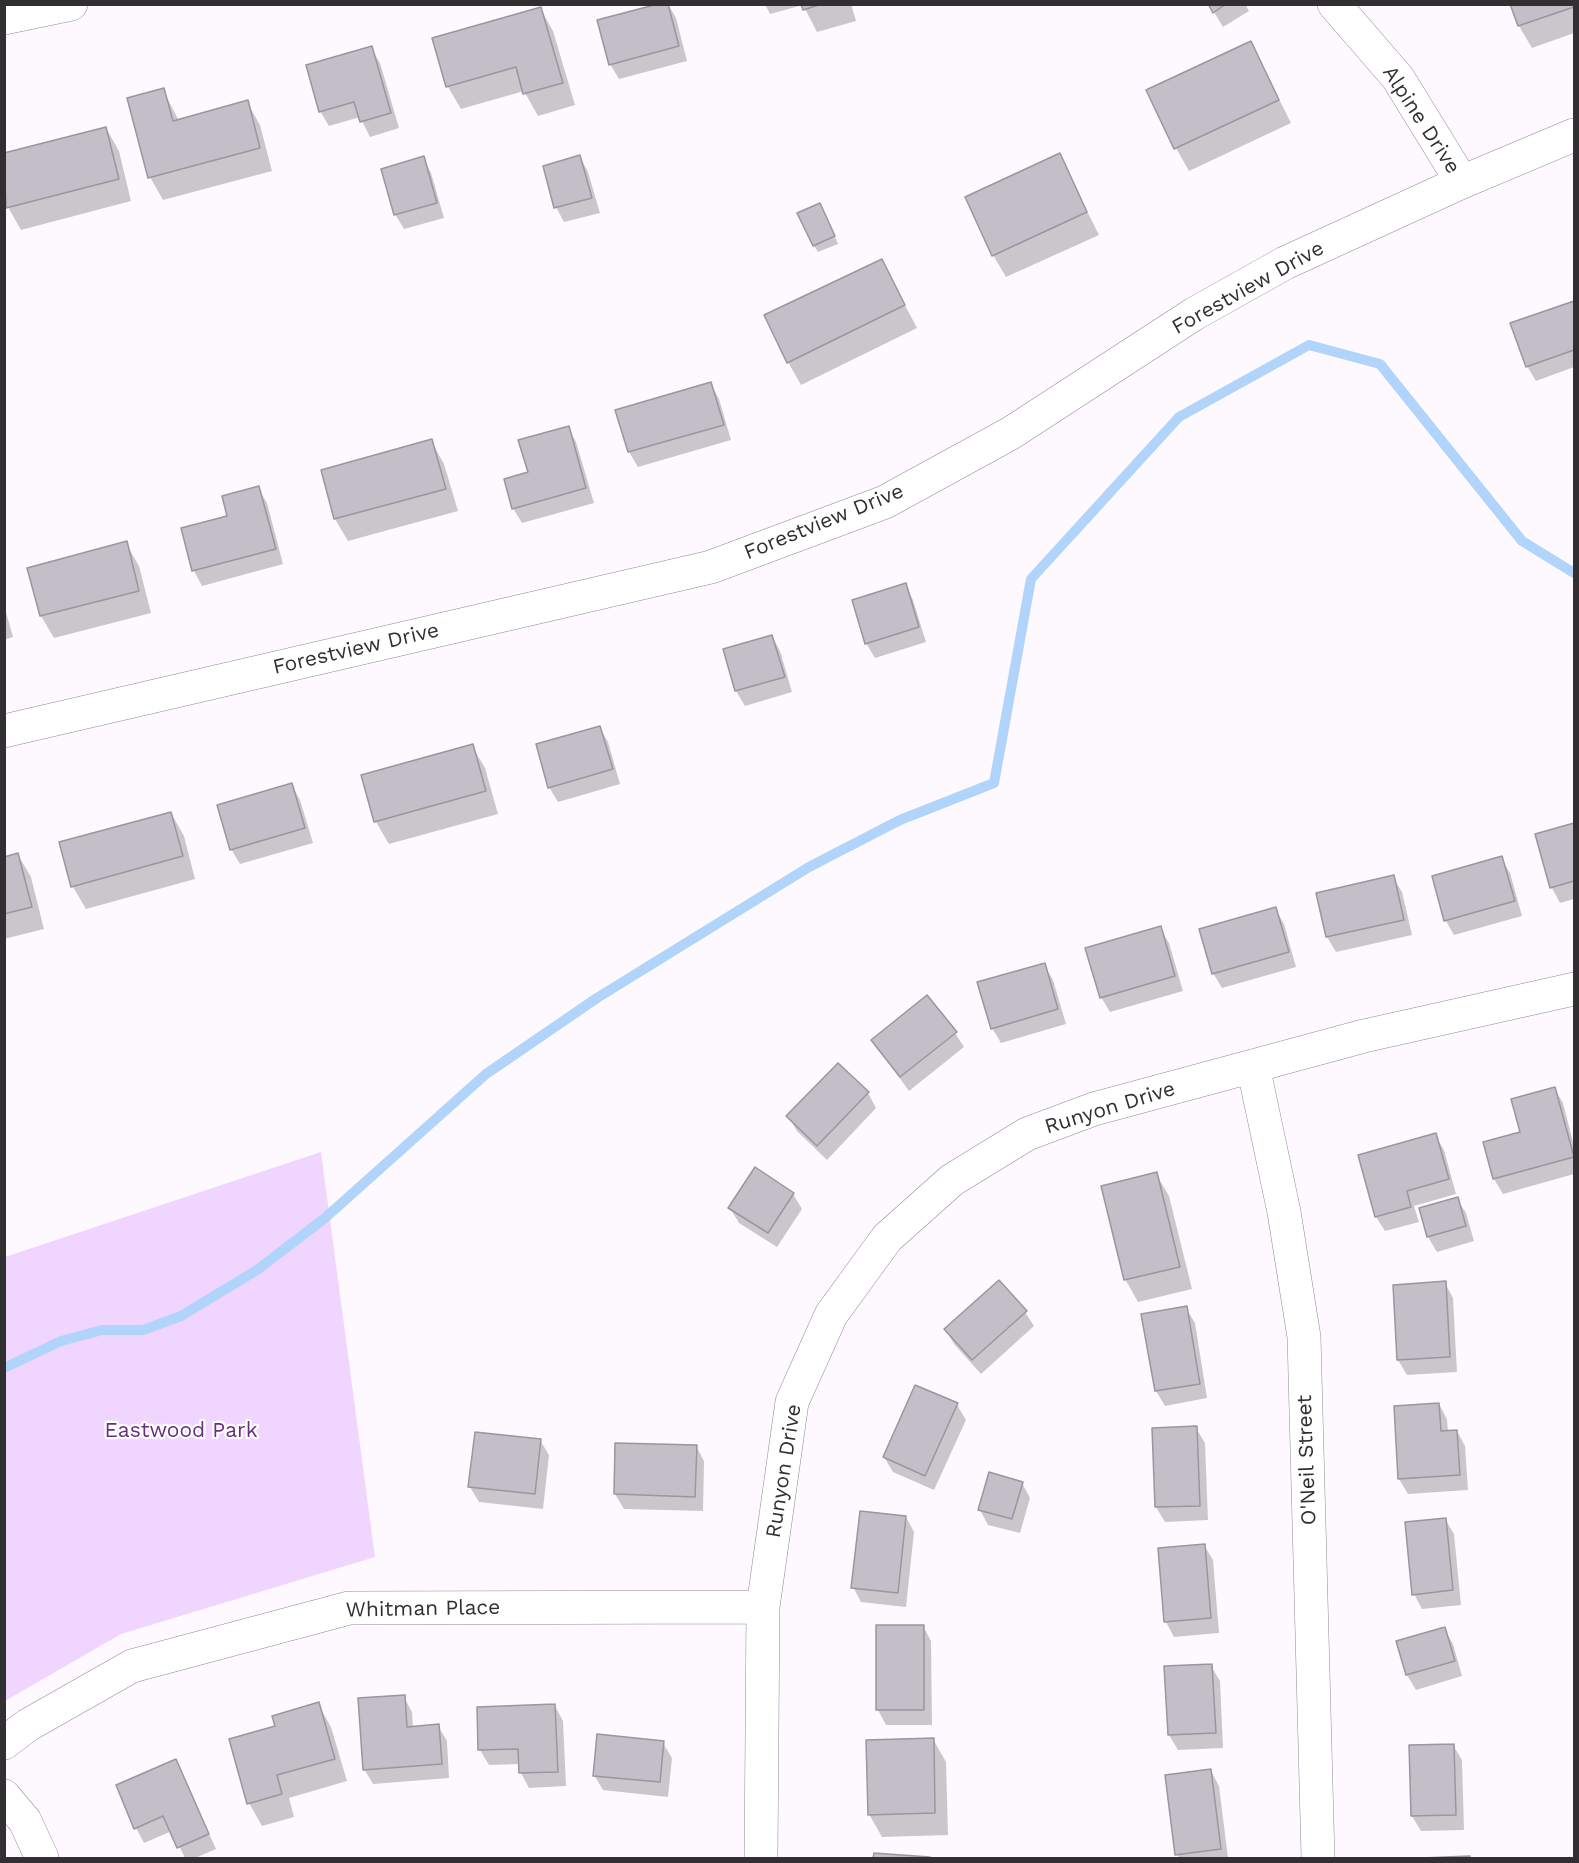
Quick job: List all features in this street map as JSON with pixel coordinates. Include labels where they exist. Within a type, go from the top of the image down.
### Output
[{"type":"street","points":[[4,18],[70,4]]},
{"type":"street","name":"Alpine Drive","points":[[1334,4],[1398,78],[1462,182]]},
{"type":"street","name":"Forestview Drive","points":[[4,731],[711,567],[885,502],[1011,433],[1194,314],[1285,262],[1462,182],[1575,135]]},
{"type":"street","name":"Runyon Drive","points":[[761,1858],[763,1607],[792,1402],[831,1315],[887,1238],[952,1180],[1027,1134],[1094,1108],[1364,1036],[1575,989]]},
{"type":"street","name":"O'Neil Street","points":[[1253,1066],[1284,1212],[1304,1337],[1318,1858]]},
{"type":"street","name":"Whitman Place","points":[[4,1743],[28,1725],[132,1666],[349,1608],[763,1607]]},
{"type":"street","points":[[4,1796],[25,1821],[42,1858]]},
{"type":"green space","name":"Eastwood Park","points":[[321,1152],[375,1557],[121,1634],[5,1701],[5,1257]]},
{"type":"building","points":[[658,4],[668,4],[679,46],[609,65],[597,20]]},
{"type":"building","points":[[801,4],[822,4],[803,10]]},
{"type":"building","points":[[1208,4],[1226,4],[1213,13]]},
{"type":"building","points":[[1510,4],[1574,4],[1574,7],[1518,26]]},
{"type":"building","points":[[541,7],[563,83],[523,94],[516,67],[446,87],[432,38]]},
{"type":"building","points":[[1251,41],[1279,100],[1174,149],[1146,90]]},
{"type":"building","points":[[372,46],[391,113],[360,122],[354,102],[319,112],[306,65]]},
{"type":"building","points":[[164,88],[173,121],[248,100],[260,148],[148,178],[127,98]]},
{"type":"building","points":[[106,127],[119,179],[6,208],[4,153]]},
{"type":"building","points":[[1060,153],[1087,212],[992,256],[965,197]]},
{"type":"building","points":[[580,155],[592,198],[554,208],[543,166]]},
{"type":"building","points":[[424,156],[437,203],[394,215],[381,169]]},
{"type":"building","points":[[820,203],[835,236],[813,246],[797,213]]},
{"type":"building","points":[[882,259],[905,305],[787,363],[764,315]]},
{"type":"building","points":[[1574,301],[1574,350],[1526,367],[1510,323]]},
{"type":"building","points":[[711,382],[724,425],[628,452],[615,410]]},
{"type":"building","points":[[569,426],[586,488],[512,509],[504,479],[528,472],[518,440]]},
{"type":"building","points":[[432,439],[446,489],[334,519],[321,470]]},
{"type":"building","points":[[259,486],[276,549],[192,571],[181,528],[227,516],[222,496]]},
{"type":"building","points":[[127,541],[139,591],[40,616],[27,568]]},
{"type":"building","points":[[906,583],[919,627],[865,644],[852,600]]},
{"type":"building","points":[[772,635],[785,677],[735,691],[723,649]]},
{"type":"building","points":[[600,726],[613,769],[548,788],[536,744]]},
{"type":"building","points":[[473,744],[486,791],[374,822],[361,775]]},
{"type":"building","points":[[292,783],[305,828],[230,850],[217,805]]},
{"type":"building","points":[[171,812],[183,856],[71,887],[59,842]]},
{"type":"building","points":[[1574,823],[1574,881],[1550,888],[1535,834]]},
{"type":"building","points":[[18,853],[32,907],[4,914],[4,857]]},
{"type":"building","points":[[1502,856],[1515,901],[1444,921],[1432,876]]},
{"type":"building","points":[[1394,875],[1404,920],[1326,937],[1316,893]]},
{"type":"building","points":[[1276,907],[1289,952],[1212,974],[1199,929]]},
{"type":"building","points":[[1161,926],[1175,976],[1100,998],[1085,948]]},
{"type":"building","points":[[1045,963],[1058,1009],[991,1029],[977,982]]},
{"type":"building","points":[[927,995],[957,1032],[900,1077],[871,1040]]},
{"type":"building","points":[[838,1063],[869,1092],[817,1146],[786,1116]]},
{"type":"building","points":[[1555,1087],[1574,1157],[1493,1179],[1483,1142],[1520,1132],[1511,1099]]},
{"type":"building","points":[[1436,1133],[1449,1179],[1407,1191],[1411,1207],[1375,1217],[1358,1155]]},
{"type":"building","points":[[755,1167],[794,1193],[768,1233],[728,1208]]},
{"type":"building","points":[[1157,1172],[1180,1267],[1124,1280],[1101,1186]]},
{"type":"building","points":[[1458,1197],[1466,1226],[1427,1237],[1419,1208]]},
{"type":"building","points":[[999,1280],[1027,1311],[972,1360],[944,1329]]},
{"type":"building","points":[[1446,1281],[1450,1357],[1397,1360],[1393,1285]]},
{"type":"building","points":[[1187,1306],[1200,1384],[1155,1391],[1141,1314]]},
{"type":"building","points":[[915,1385],[958,1403],[925,1476],[883,1457]]},
{"type":"building","points":[[1439,1403],[1441,1431],[1457,1430],[1460,1475],[1398,1479],[1394,1406]]},
{"type":"building","points":[[1197,1426],[1200,1506],[1155,1507],[1152,1428]]},
{"type":"building","points":[[475,1432],[541,1439],[535,1494],[468,1487]]},
{"type":"building","points":[[615,1443],[697,1445],[695,1497],[614,1494]]},
{"type":"building","points":[[989,1472],[1023,1482],[1012,1519],[978,1510]]},
{"type":"building","points":[[860,1511],[906,1516],[898,1593],[851,1588]]},
{"type":"building","points":[[1446,1518],[1453,1590],[1412,1595],[1405,1522]]},
{"type":"building","points":[[1205,1544],[1211,1618],[1164,1622],[1158,1548]]},
{"type":"building","points":[[876,1625],[924,1625],[924,1710],[876,1710]]},
{"type":"building","points":[[1445,1627],[1455,1661],[1406,1675],[1396,1641]]},
{"type":"building","points":[[1212,1664],[1216,1733],[1168,1735],[1164,1666]]},
{"type":"building","points":[[405,1695],[407,1727],[439,1724],[442,1764],[363,1770],[358,1698]]},
{"type":"building","points":[[319,1702],[335,1759],[277,1775],[282,1794],[247,1804],[229,1739],[275,1726],[272,1716]]},
{"type":"building","points":[[555,1704],[558,1772],[519,1773],[518,1749],[478,1750],[477,1707]]},
{"type":"building","points":[[597,1734],[664,1741],[660,1782],[593,1776]]},
{"type":"building","points":[[934,1738],[935,1813],[868,1815],[866,1740]]},
{"type":"building","points":[[1454,1744],[1456,1815],[1411,1816],[1409,1745]]},
{"type":"building","points":[[176,1759],[209,1834],[177,1848],[163,1816],[134,1829],[116,1785]]},
{"type":"building","points":[[1211,1769],[1221,1849],[1175,1855],[1165,1775]]},
{"type":"building","points":[[874,1853],[930,1857],[930,1858],[873,1858]]},
{"type":"building","points":[[1470,1856],[1470,1858],[1421,1858]]},
{"type":"waterway","points":[[4,1368],[61,1341],[102,1330],[143,1330],[181,1316],[257,1270],[325,1218],[486,1074],[597,998],[809,867],[900,820],[994,783],[1031,579],[1179,417],[1309,345],[1380,364],[1522,541],[1574,573]]}]
